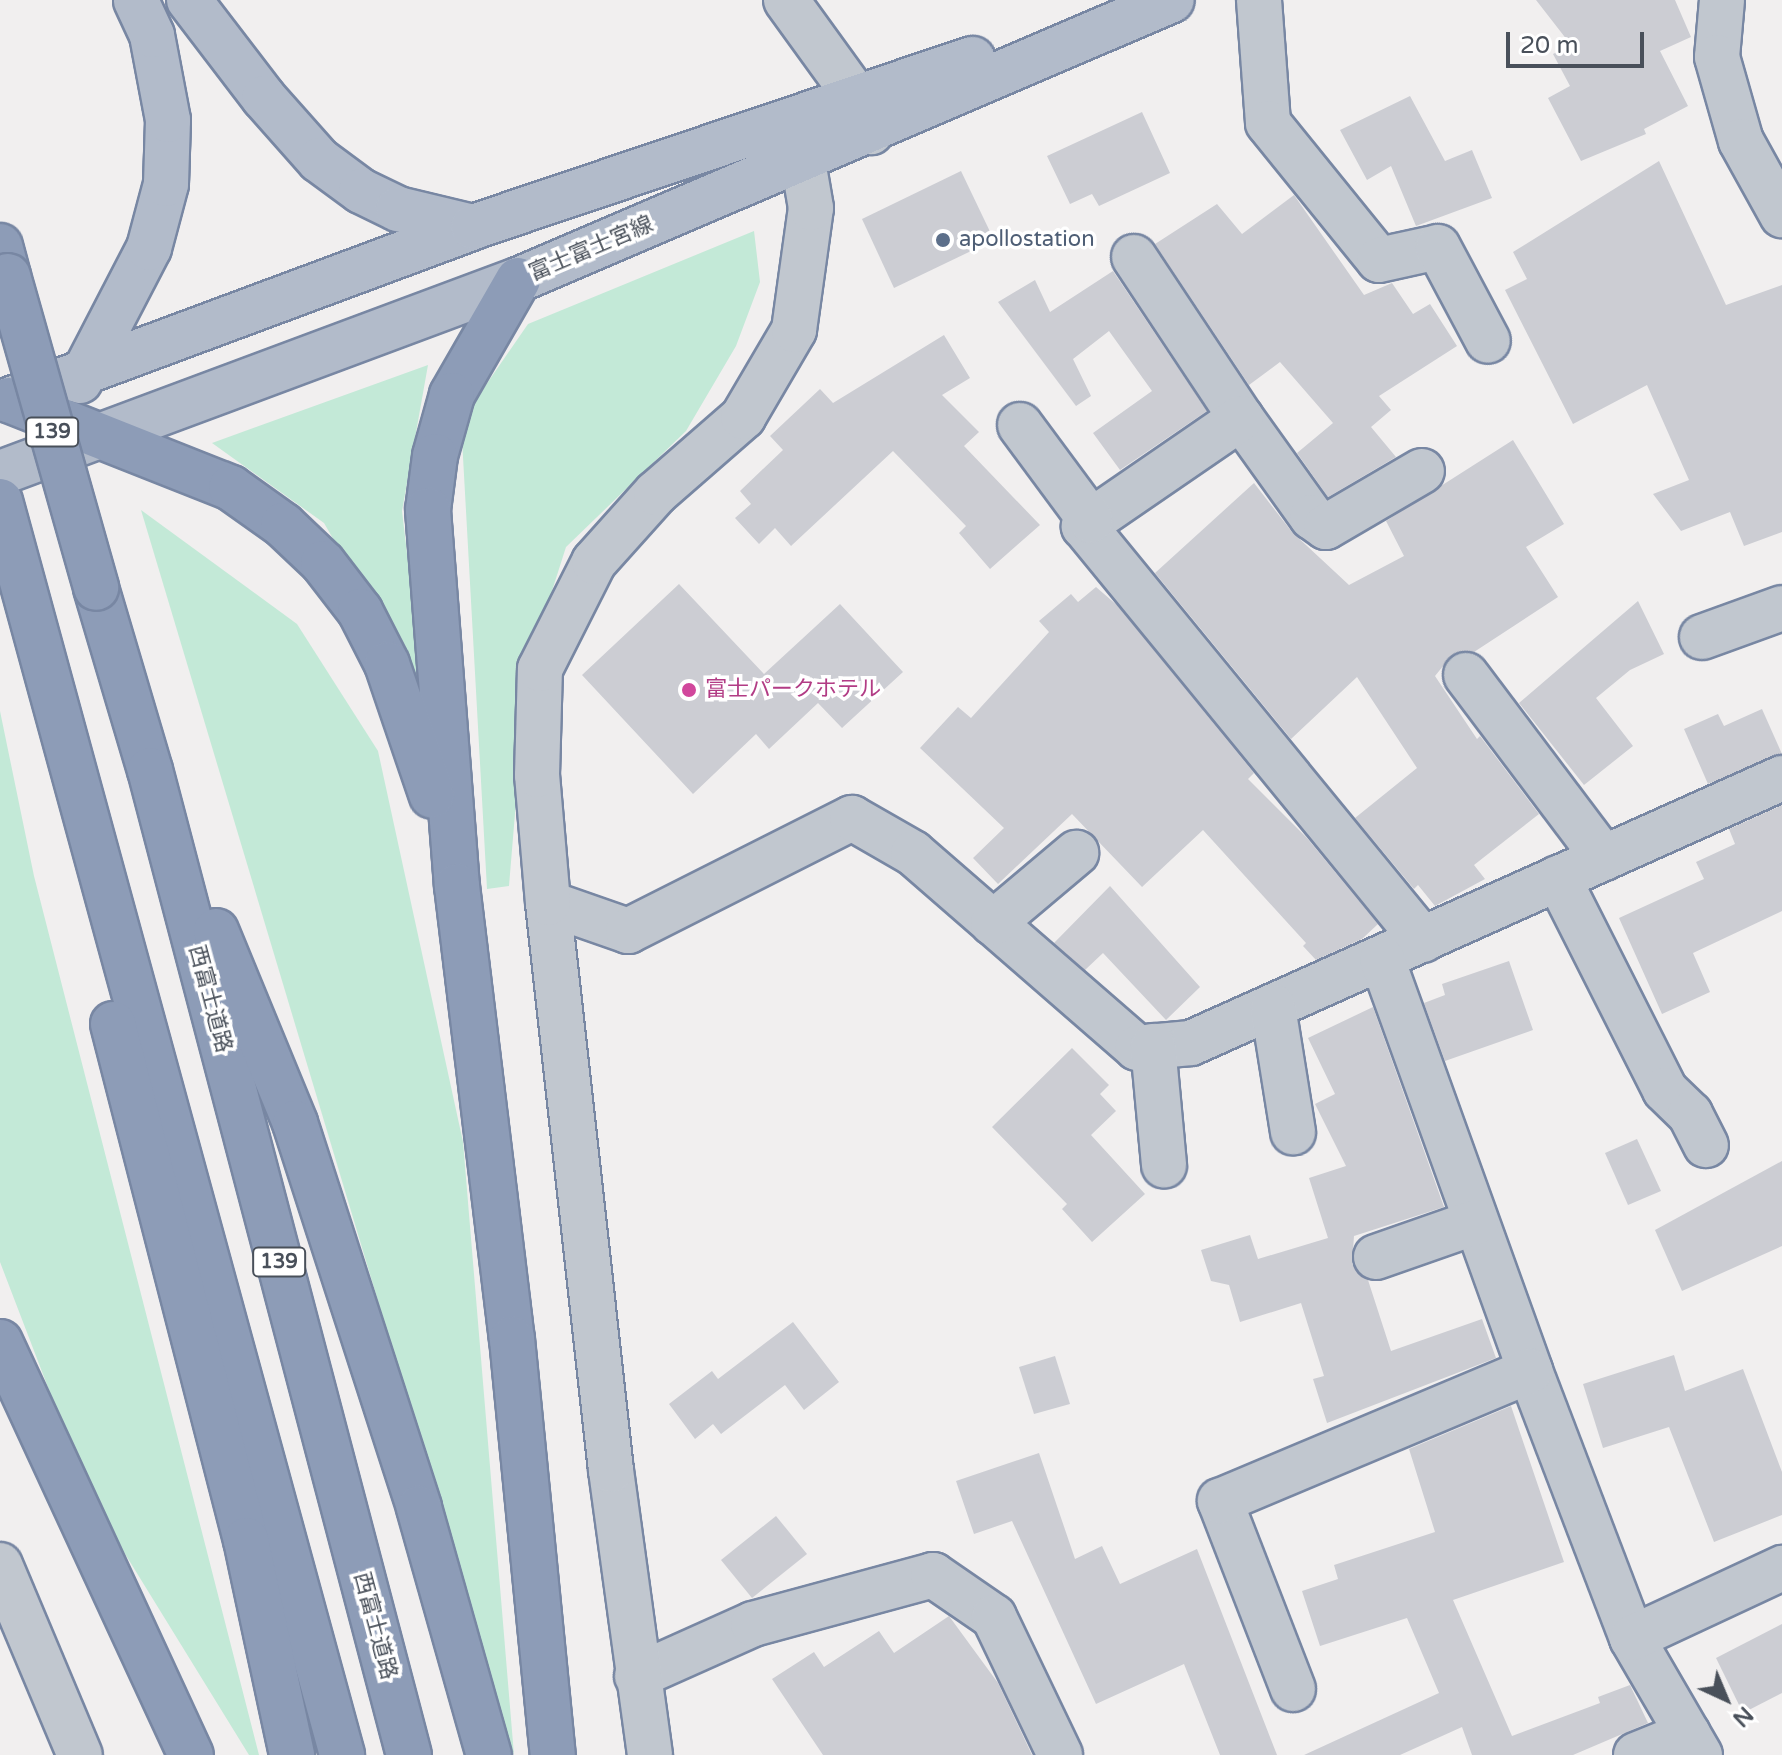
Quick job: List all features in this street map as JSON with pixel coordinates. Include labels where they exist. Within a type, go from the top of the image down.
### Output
[{"type":"highway","name":"西富士道路","points":[[4,261],[150,770],[409,1755]]},
{"type":"highway","points":[[518,280],[452,395],[435,456],[428,510],[457,886],[512,1339],[553,1755]]},
{"type":"highway","points":[[3,405],[58,418],[231,488],[283,525],[323,563],[360,611],[387,664],[457,886]]},
{"type":"highway","points":[[0,501],[77,793],[237,1357],[342,1755]]},
{"type":"highway","points":[[150,770],[295,1123],[419,1508],[489,1755]]},
{"type":"highway","points":[[77,793],[114,1032],[246,1540],[292,1755]]},
{"type":"highway","points":[[0,1342],[191,1755]]},
{"type":"main road","points":[[10,461],[58,418],[149,248],[166,184],[168,120],[152,35],[136,0]]},
{"type":"main road","points":[[189,0],[264,98],[319,160],[361,191],[398,209],[473,227]]},
{"type":"main road","name":"富士富士宮線","points":[[10,461],[103,435],[518,280],[803,161],[864,115],[1147,0]]},
{"type":"main road","name":"富士富士宮線","points":[[3,405],[86,370],[473,227],[788,121],[864,115],[1172,0]]},
{"type":"street","points":[[786,0],[864,115]]},
{"type":"street","points":[[1259,0],[1268,123],[1379,260],[1438,247],[1488,341]]},
{"type":"street","points":[[1722,0],[1717,57],[1741,141],[1782,215]]},
{"type":"street","points":[[650,1755],[637,1676],[548,903],[537,775],[540,669],[594,562],[656,493],[743,417],[794,330],[811,208],[803,161],[788,121]]},
{"type":"street","points":[[1134,257],[1241,418],[1312,517],[1326,527],[1422,471]]},
{"type":"street","points":[[1241,418],[1084,526],[1423,940]]},
{"type":"street","points":[[1020,425],[1091,521]]},
{"type":"street","points":[[1702,637],[1782,608]]},
{"type":"street","points":[[1466,675],[1604,858]]},
{"type":"street","points":[[548,903],[628,931],[852,818],[913,853],[1137,1048],[1191,1043],[1782,778]]},
{"type":"street","points":[[993,923],[1076,853]]},
{"type":"street","points":[[1558,878],[1665,1090],[1690,1114],[1706,1145]]},
{"type":"street","points":[[1382,959],[1530,1371],[1632,1638],[1694,1744],[1636,1755]]},
{"type":"street","points":[[1273,1007],[1293,1132]]},
{"type":"street","points":[[1153,1046],[1164,1165]]},
{"type":"street","points":[[1376,1257],[1476,1222]]},
{"type":"street","points":[[1293,1689],[1220,1501],[1530,1371]]},
{"type":"street","points":[[0,1565],[80,1755]]},
{"type":"street","points":[[1632,1638],[1782,1568]]},
{"type":"street","points":[[637,1676],[753,1624],[933,1575],[994,1617],[1060,1755]]},
{"type":"green space","points":[[754,231],[760,282],[736,346],[686,431],[566,547],[527,669],[509,886],[487,889],[461,421],[528,324]]},
{"type":"green space","points":[[428,365],[402,511],[424,697],[324,523],[212,443]]},
{"type":"green space","points":[[141,510],[297,624],[378,751],[463,1142],[514,1755]]},
{"type":"green space","points":[[0,711],[34,876],[259,1755],[249,1755],[90,1497],[0,1262]]},
{"type":"building","points":[[1536,0],[1675,0],[1691,37],[1660,51],[1688,106],[1644,129],[1646,134],[1581,161],[1548,98],[1570,86],[1553,54],[1571,45]]},
{"type":"building","points":[[1410,96],[1445,161],[1472,150],[1492,198],[1416,226],[1391,166],[1367,180],[1340,130]]},
{"type":"building","points":[[1142,112],[1170,173],[1099,206],[1092,194],[1070,204],[1047,156]]},
{"type":"building","points":[[1659,161],[1726,305],[1782,285],[1782,532],[1744,546],[1730,512],[1681,531],[1653,494],[1689,480],[1647,385],[1573,424],[1505,290],[1527,279],[1513,252]]},
{"type":"building","name":"apollostation","points":[[961,171],[994,240],[894,288],[862,219]]},
{"type":"building","points":[[1294,195],[1364,295],[1392,283],[1413,314],[1430,304],[1457,346],[1379,396],[1391,410],[1371,427],[1396,457],[1328,497],[1297,453],[1333,423],[1280,362],[1249,385],[1155,244],[1217,204],[1242,234]]},
{"type":"building","points":[[1113,271],[1207,411],[1120,470],[1093,433],[1152,391],[1109,331],[1073,359],[1091,396],[1076,406],[998,302],[1035,280],[1050,312]]},
{"type":"building","points":[[944,335],[970,378],[942,395],[979,432],[964,446],[1040,525],[990,569],[959,533],[966,526],[893,451],[791,546],[775,528],[759,544],[735,518],[751,504],[740,491],[783,450],[770,436],[820,389],[833,403]]},
{"type":"building","points":[[1513,440],[1564,524],[1526,547],[1558,597],[1474,652],[1452,655],[1435,676],[1477,739],[1480,736],[1539,814],[1474,865],[1485,879],[1435,906],[1418,885],[1414,889],[1355,818],[1417,768],[1357,677],[1291,739],[1155,573],[1254,483],[1292,532],[1349,585],[1404,556],[1386,521]]},
{"type":"building","points":[[679,584],[764,674],[840,604],[903,672],[842,728],[818,703],[769,749],[756,734],[693,794],[582,675]]},
{"type":"building","points":[[1096,587],[1118,606],[1254,773],[1248,779],[1307,838],[1378,924],[1362,939],[1316,960],[1303,946],[1306,943],[1203,830],[1142,887],[1072,814],[998,884],[973,858],[1004,828],[920,748],[958,707],[971,718],[1049,632],[1039,621],[1071,594],[1078,602]]},
{"type":"building","points":[[1638,601],[1664,654],[1630,670],[1596,698],[1633,746],[1584,785],[1519,703]]},
{"type":"building","points":[[1762,709],[1782,754],[1708,784],[1684,729],[1718,714],[1724,726]]},
{"type":"building","points":[[1782,805],[1782,911],[1693,953],[1710,992],[1662,1014],[1619,918],[1704,879],[1696,862],[1735,844],[1729,829]]},
{"type":"building","points":[[1110,886],[1200,987],[1166,1020],[1103,953],[1085,970],[1054,943]]},
{"type":"building","points":[[1509,961],[1533,1030],[1445,1061],[1424,1003],[1445,995],[1442,984]]},
{"type":"building","points":[[1373,1007],[1444,1207],[1354,1236],[1352,1264],[1368,1280],[1391,1351],[1482,1319],[1496,1358],[1327,1423],[1313,1379],[1324,1376],[1301,1303],[1240,1322],[1229,1285],[1211,1281],[1201,1250],[1250,1235],[1258,1259],[1328,1238],[1309,1178],[1346,1166],[1315,1104],[1335,1094],[1308,1038]]},
{"type":"building","points":[[1072,1048],[1109,1085],[1100,1094],[1116,1111],[1091,1135],[1145,1194],[1092,1242],[1062,1209],[1067,1204],[992,1127]]},
{"type":"building","points":[[1637,1139],[1661,1191],[1628,1205],[1605,1153]]},
{"type":"building","points":[[1782,1161],[1782,1246],[1682,1291],[1655,1230]]},
{"type":"building","points":[[793,1322],[839,1382],[804,1410],[785,1385],[721,1434],[713,1424],[695,1439],[669,1404],[712,1371],[718,1379]]},
{"type":"building","points":[[1674,1355],[1685,1391],[1743,1369],[1782,1472],[1782,1515],[1714,1542],[1669,1427],[1603,1448],[1583,1384]]},
{"type":"building","points":[[1055,1356],[1070,1404],[1034,1414],[1019,1367]]},
{"type":"building","points":[[1511,1406],[1564,1562],[1453,1600],[1512,1736],[1600,1703],[1598,1697],[1630,1685],[1648,1723],[1573,1755],[1472,1755],[1462,1727],[1400,1755],[1304,1755],[1439,1693],[1407,1618],[1320,1646],[1302,1591],[1338,1579],[1334,1565],[1435,1532],[1409,1449]]},
{"type":"building","points":[[1039,1453],[1075,1559],[1102,1546],[1120,1584],[1197,1549],[1277,1755],[1220,1755],[1184,1664],[1096,1704],[1012,1521],[974,1534],[956,1481]]},
{"type":"building","points":[[776,1516],[807,1554],[752,1598],[721,1560]]},
{"type":"building","points":[[949,1616],[998,1683],[1032,1755],[823,1755],[772,1679],[814,1652],[824,1667],[879,1631],[894,1653]]},
{"type":"building","points":[[1782,1624],[1782,1693],[1743,1713],[1716,1658]]},
{"type":"place","name":"apollostation","points":[[943,240]]},
{"type":"place","name":"富士パークホテル","points":[[689,690]]}]
